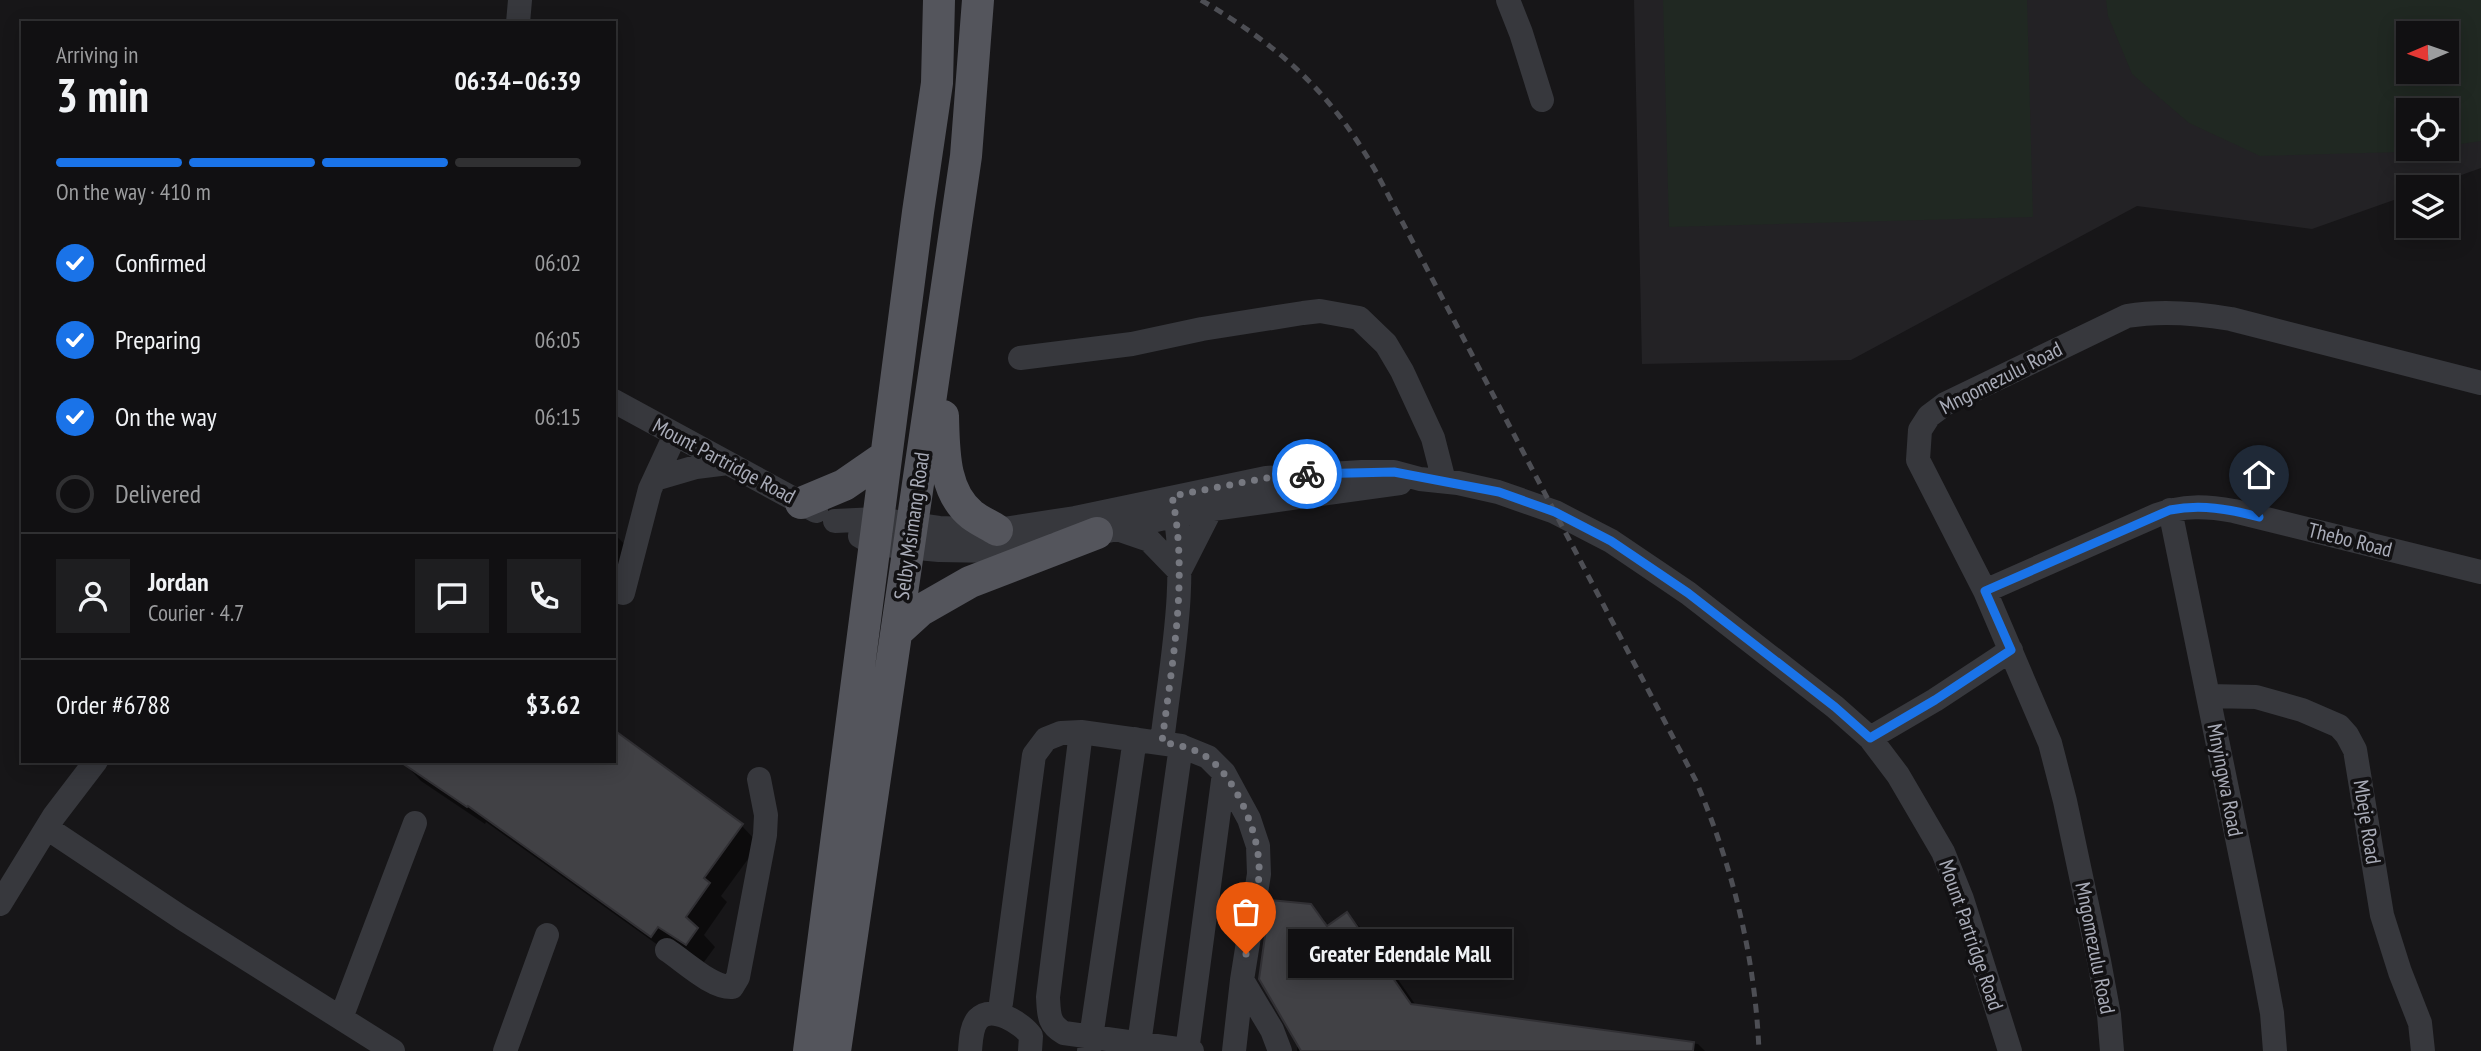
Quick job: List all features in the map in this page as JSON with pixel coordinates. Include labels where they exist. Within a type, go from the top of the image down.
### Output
[{"type":"main road","name":"Selby Msimang Road","points":[[809,1051],[937,83],[939,0]]},
{"type":"main road","name":"Selby Msimang Road","points":[[835,1051],[940,348],[966,156],[978,0]]},
{"type":"main road","points":[[940,348],[944,455],[949,478],[961,504],[973,516],[996,530]]},
{"type":"main road","points":[[801,503],[844,485],[886,456]]},
{"type":"main road","points":[[898,631],[921,610],[959,588],[1107,531]]},
{"type":"street","points":[[518,21],[520,0]]},
{"type":"street","points":[[1508,0],[1542,100]]},
{"type":"street","points":[[1020,358],[1132,344],[1202,329],[1303,313],[1320,311],[1359,318],[1386,344],[1402,371],[1433,438],[1432,480]]},
{"type":"street","name":"Mngomezulu Road","points":[[2112,1051],[2107,1002],[2065,801],[2050,743],[1985,591],[1918,460],[1920,430],[1929,416],[1945,404],[2127,316],[2151,312],[2200,313],[2231,319],[2481,383]]},
{"type":"street","points":[[625,407],[649,439],[657,475]]},
{"type":"street","name":"Mount Partridge Road","points":[[625,407],[835,521],[876,532],[994,551],[1046,544],[1107,531],[1174,506],[1266,478],[1299,474],[1394,472],[1499,492],[1555,512],[1611,541],[1688,593],[1835,707],[1870,738],[1898,775],[1942,852],[1962,899],[2010,1051]]},
{"type":"street","points":[[623,593],[644,510],[675,435]]},
{"type":"street","points":[[657,475],[727,463]]},
{"type":"street","name":"Mount Partridge Road","points":[[910,536],[953,529],[996,530],[1032,526],[1174,506],[1211,509],[1432,480]]},
{"type":"street","points":[[1139,1048],[1172,744],[1178,572],[1174,506]]},
{"type":"street","name":"Thebo Road","points":[[1985,591],[2170,510],[2186,507],[2234,511],[2481,572]]},
{"type":"street","points":[[1178,572],[1211,509]]},
{"type":"street","name":"Mnyingwa Road","points":[[2170,510],[2266,981],[2275,1051]]},
{"type":"street","points":[[1107,531],[1149,540],[1178,572]]},
{"type":"street","points":[[1870,738],[1935,700],[2011,650]]},
{"type":"street","name":"Mbeje Road","points":[[2208,696],[2256,697],[2268,700],[2326,719],[2339,726],[2347,735],[2356,750],[2382,915],[2420,1023],[2423,1051]]},
{"type":"street","points":[[1081,732],[1048,997],[1049,1019],[1055,1028],[1090,1044],[1192,1051]]},
{"type":"street","points":[[1001,1003],[1034,755],[1046,739],[1061,733],[1081,732],[1172,744],[1208,757],[1224,773],[1250,819],[1258,846],[1259,874],[1234,1051]]},
{"type":"street","points":[[1090,1044],[1135,739]]},
{"type":"street","points":[[0,904],[47,828],[95,763]]},
{"type":"street","points":[[1187,1051],[1224,773]]},
{"type":"street","points":[[667,950],[713,982],[725,987],[732,986],[738,976],[765,835],[766,815],[760,779]]},
{"type":"street","points":[[341,1018],[415,823]]},
{"type":"street","points":[[47,828],[182,918],[393,1051]]},
{"type":"street","points":[[505,1051],[547,935]]},
{"type":"street","points":[[1242,980],[1272,1030],[1280,1051]]},
{"type":"street","points":[[970,1051],[972,1031],[979,1017],[987,1014],[1018,1021],[1030,1044],[1055,1028]]},
{"type":"shaded area","points":[[1634,0],[2481,0],[2481,168],[2459,176],[2396,175],[2396,199],[2312,229],[2137,206],[1851,360],[1642,364]]},
{"type":"shaded area","points":[[1663,0],[2027,0],[2033,217],[1669,227]]},
{"type":"shaded area","points":[[2106,0],[2481,0],[2481,141],[2459,144],[2459,98],[2396,98],[2396,152],[2260,156],[2189,123],[2132,74],[2108,16]]},
{"type":"building","points":[[616,731],[743,824],[704,878],[710,883],[686,917],[698,928],[686,945],[658,927],[651,937],[402,763],[616,763]]},
{"type":"building","points":[[1270,900],[1311,904],[1327,926],[1347,912],[1411,1004],[1694,1042],[1693,1051],[1301,1051],[1259,979]]},
{"type":"railway","points":[[1201,0],[1279,53],[1321,93],[1340,116],[1375,170],[1696,781],[1721,847],[1740,913],[1753,981],[1759,1051]]},
{"type":"way so far","points":[[1246,954],[1259,874],[1258,846],[1250,819],[1224,773],[1208,757],[1162,742],[1178,595],[1176,516],[1172,496],[1266,478],[1307,474]]},
{"type":"place","name":"Greater Edendale Mall","points":[[1246,954]]},
{"type":"route","points":[[1307,474],[1394,472],[1499,492],[1555,512],[1611,541],[1688,593],[1835,707],[1870,738],[1935,700],[2011,650],[1985,591],[2170,510],[2207,507],[2259,517]]}]
